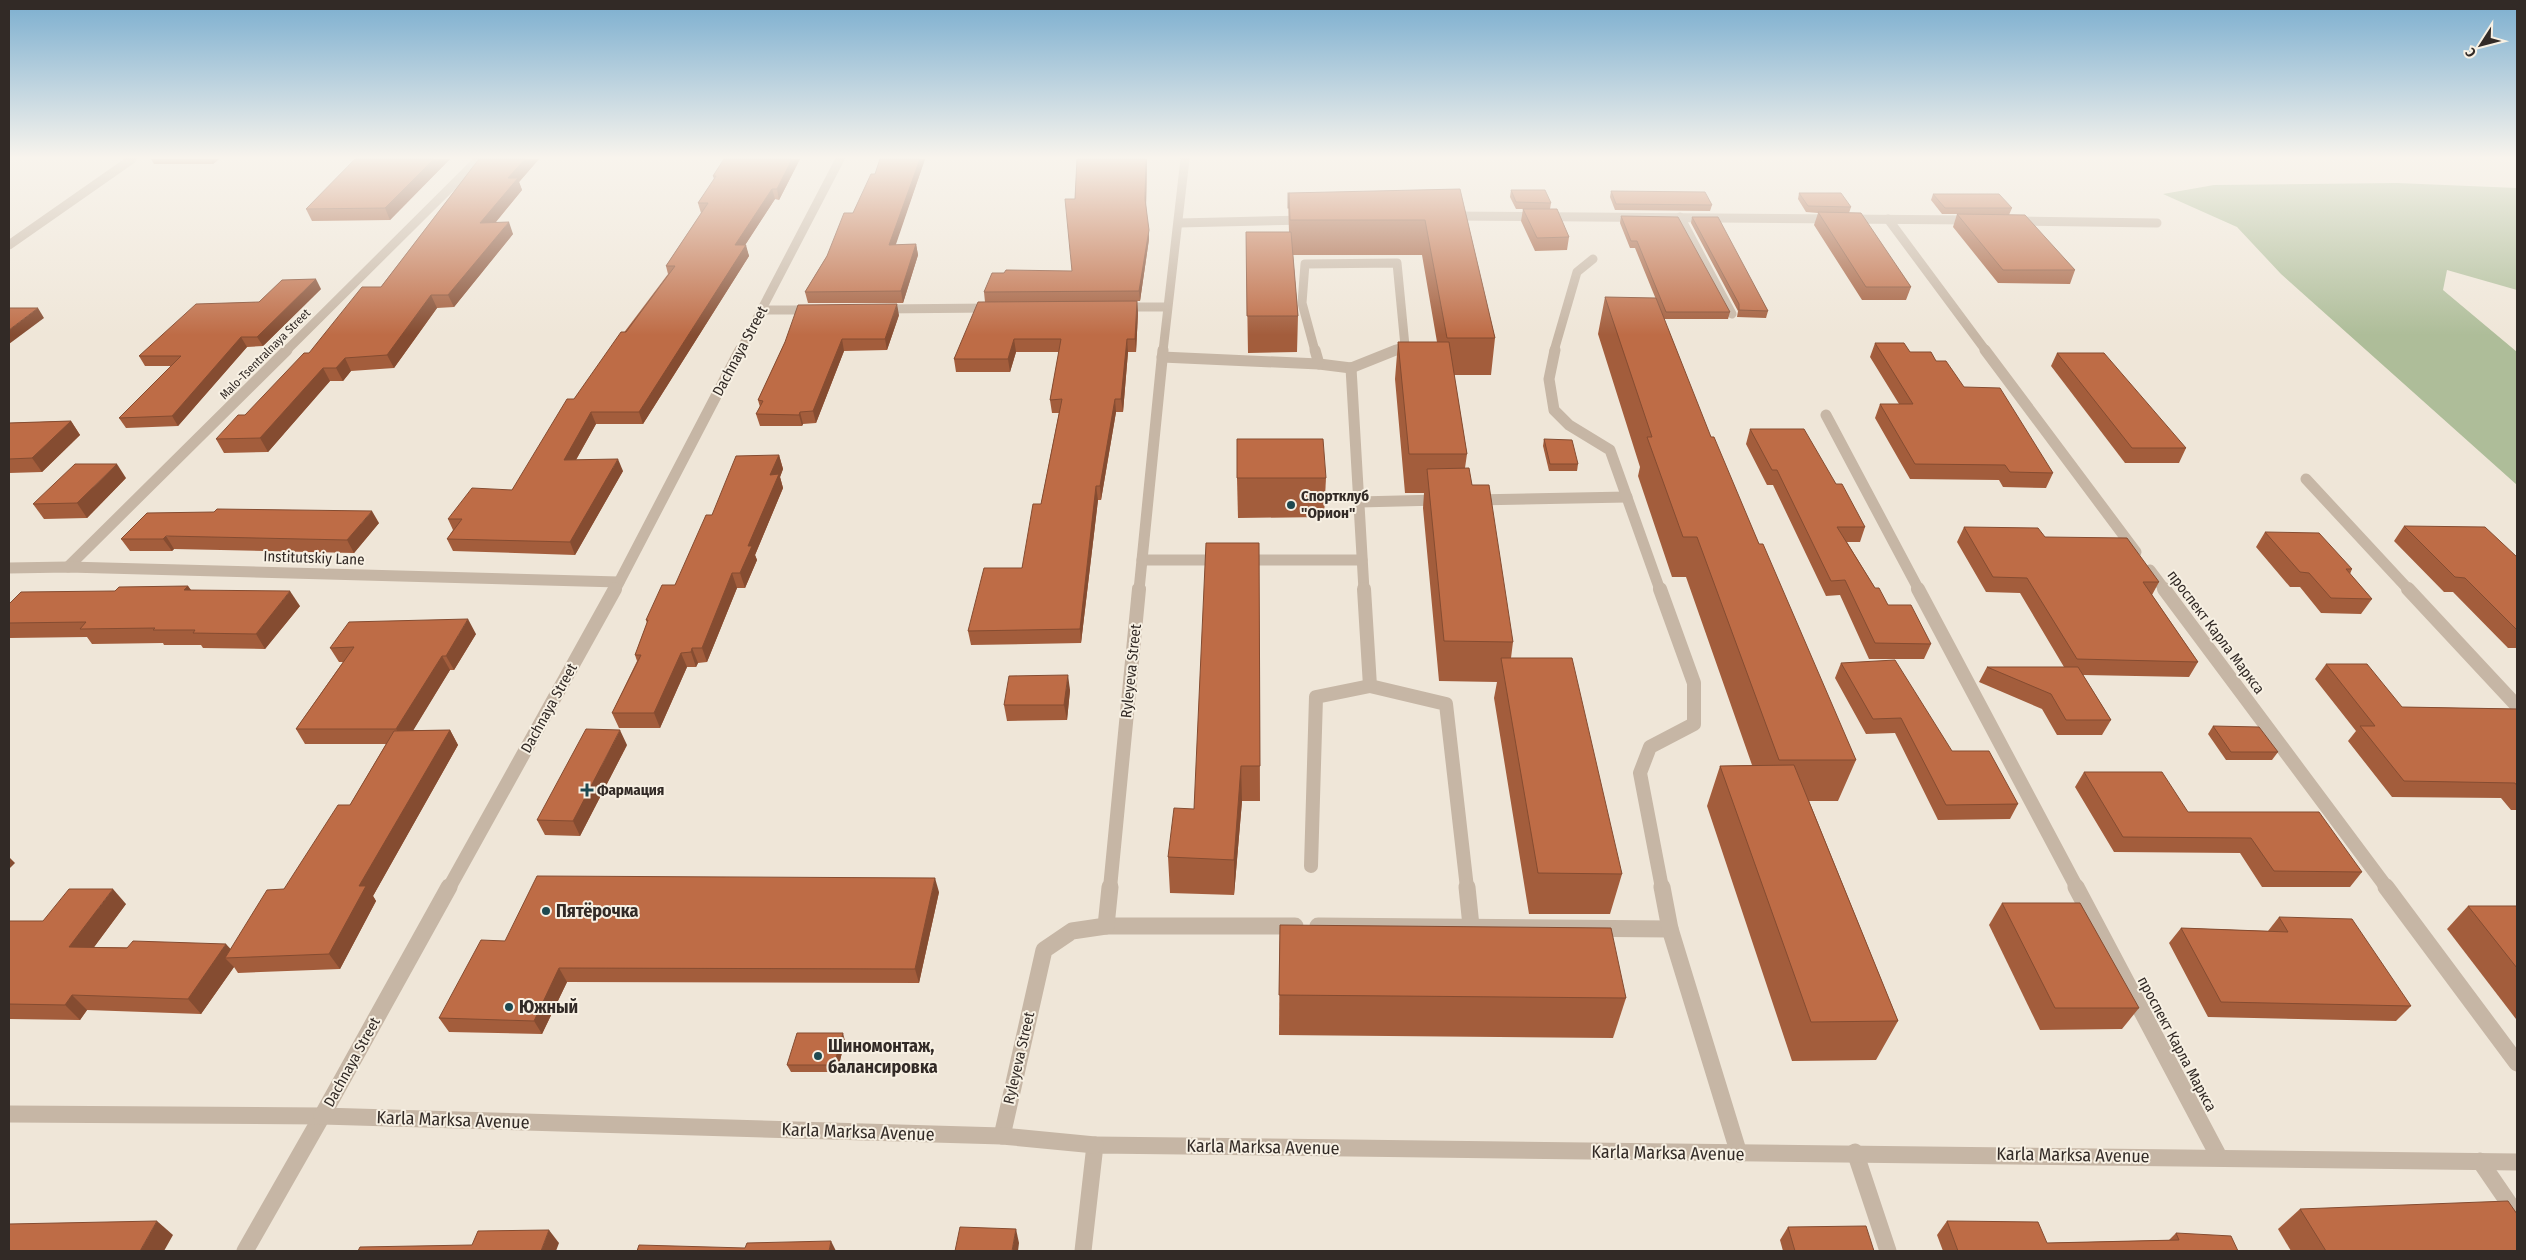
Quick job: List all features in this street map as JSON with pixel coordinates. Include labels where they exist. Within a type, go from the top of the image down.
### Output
[{"type":"street","points":[[9,245],[48,218]]},
{"type":"street","name":"Malo-Tsentralnaya Street","points":[[68,567],[420,218]]},
{"type":"street","name":"Dachnaya Street","points":[[246,1251],[619,582],[809,218]]},
{"type":"street","name":"Ryleyeva Street","points":[[1002,1136],[1044,950],[1072,931],[1106,926],[1167,307],[1179,218]]},
{"type":"street","points":[[1680,218],[1732,314]]},
{"type":"street","points":[[1735,218],[1978,220]]},
{"type":"street","points":[[1178,223],[1316,220]]},
{"type":"street","name":"проспект Карла Маркса","points":[[1888,220],[2517,1063]]},
{"type":"street","points":[[2008,221],[2157,223]]},
{"type":"street","points":[[1593,259],[1578,272],[1554,352],[1549,379],[1554,410],[1569,425],[1610,450],[1694,683],[1694,724],[1650,747],[1640,773],[1670,929],[1739,1154]]},
{"type":"street","points":[[1162,357],[1319,364],[1351,368],[1405,346],[1397,263],[1305,264],[1302,303],[1319,364]]},
{"type":"street","points":[[1107,307],[1167,307]]},
{"type":"street","points":[[870,309],[998,308]]},
{"type":"street","points":[[761,310],[820,310]]},
{"type":"street","points":[[1351,368],[1370,686]]},
{"type":"street","name":"проспект Карла Маркса","points":[[1826,415],[2219,1157]]},
{"type":"street","points":[[2306,479],[2517,706]]},
{"type":"street","points":[[1359,502],[1627,497]]},
{"type":"street","points":[[1142,560],[1362,560]]},
{"type":"street","name":"Institutskiy Lane","points":[[9,568],[68,567],[619,582]]},
{"type":"street","points":[[1311,866],[1316,697],[1370,686],[1446,704],[1471,926]]},
{"type":"street","points":[[1106,926],[1471,926],[1670,929]]},
{"type":"street","name":"Karla Marksa Avenue","points":[[9,1114],[322,1116],[1002,1136],[1096,1145],[1739,1154],[1855,1152],[2517,1162]]},
{"type":"street","points":[[1083,1251],[1096,1145]]},
{"type":"street","points":[[1855,1152],[1888,1251]]},
{"type":"street","points":[[2480,1161],[2517,1215]]},
{"type":"green space","points":[[2216,218],[2517,218],[2517,290],[2447,270],[2443,290],[2517,352],[2517,485],[2281,274],[2237,227]]},
{"type":"building","points":[[434,218],[484,218],[480,223],[509,222],[448,295],[431,295],[387,355],[345,358],[336,368],[323,368],[260,438],[216,439],[238,415],[245,415],[304,353],[309,353],[362,287],[381,287]]},
{"type":"building","points":[[698,218],[753,218],[735,245],[746,245],[639,412],[591,412],[564,460],[618,459],[570,542],[447,539],[462,519],[448,519],[472,488],[512,490],[567,399],[574,399],[621,332],[626,332],[675,266],[666,266]]},
{"type":"building","points":[[842,218],[899,218],[889,245],[916,244],[901,291],[805,292],[827,256]]},
{"type":"building","points":[[1067,218],[1147,218],[1149,230],[1139,291],[984,292],[992,273],[1004,273],[1006,270],[1072,271]]},
{"type":"building","points":[[1290,218],[1467,218],[1495,338],[1447,338],[1425,220],[1290,220]]},
{"type":"building","points":[[1527,218],[1561,218],[1569,237],[1537,238]]},
{"type":"building","points":[[1622,218],[1678,218],[1730,312],[1666,312],[1637,241],[1631,241]]},
{"type":"building","points":[[1692,218],[1718,218],[1768,311],[1739,310],[1739,304]]},
{"type":"building","points":[[1822,218],[1864,218],[1911,287],[1866,287]]},
{"type":"building","points":[[1960,218],[2028,218],[2075,270],[2003,270]]},
{"type":"building","points":[[1246,232],[1291,232],[1298,316],[1247,316]]},
{"type":"building","points":[[316,279],[257,337],[241,337],[172,416],[119,418],[181,356],[139,356],[196,304],[259,302],[282,280]]},
{"type":"building","points":[[1605,297],[1656,298],[1711,437],[1714,437],[1759,544],[1763,544],[1856,760],[1779,760],[1697,537],[1683,537],[1647,437],[1652,437]]},
{"type":"building","points":[[1137,301],[1135,339],[1127,339],[1121,399],[1115,399],[1100,486],[1096,486],[1080,629],[968,631],[984,568],[1022,568],[1033,504],[1041,504],[1062,399],[1050,400],[1061,339],[1014,339],[1008,359],[954,359],[978,302]]},
{"type":"building","points":[[897,304],[885,339],[842,339],[813,411],[800,412],[799,415],[756,414],[763,401],[758,400],[785,342],[798,305]]},
{"type":"building","points":[[9,308],[38,308],[9,330]]},
{"type":"building","points":[[1398,342],[1449,342],[1467,454],[1409,454]]},
{"type":"building","points":[[1875,343],[1904,343],[1910,352],[1931,352],[1936,361],[1946,361],[1964,387],[2000,388],[2053,473],[2010,472],[2005,465],[1915,464],[1880,404],[1913,404]]},
{"type":"building","points":[[2057,353],[2104,353],[2186,448],[2132,448]]},
{"type":"building","points":[[71,421],[32,458],[9,459],[9,423]]},
{"type":"building","points":[[1750,429],[1804,429],[1836,484],[1842,484],[1865,527],[1837,527],[1875,588],[1879,588],[1888,605],[1911,605],[1931,644],[1875,643],[1845,580],[1831,581],[1777,470],[1772,470]]},
{"type":"building","points":[[1237,439],[1323,439],[1326,478],[1237,478]]},
{"type":"building","points":[[1544,439],[1572,440],[1578,464],[1550,464]]},
{"type":"building","points":[[779,455],[770,475],[779,474],[748,546],[752,546],[740,573],[732,573],[702,648],[692,648],[691,652],[681,653],[654,713],[612,713],[641,655],[635,655],[648,620],[646,620],[662,585],[675,585],[706,515],[712,515],[736,456]]},
{"type":"building","points":[[75,464],[117,464],[77,503],[33,504]]},
{"type":"building","points":[[1469,468],[1472,485],[1489,485],[1513,642],[1444,641],[1427,469]]},
{"type":"building","points":[[217,509],[372,511],[347,540],[166,536],[163,539],[121,539],[147,513],[214,512]]},
{"type":"building","points":[[2404,526],[2485,527],[2517,557],[2517,630],[2465,578],[2455,577]]},
{"type":"building","points":[[1964,527],[2038,528],[2045,537],[2127,538],[2159,582],[2143,582],[2198,662],[2077,659],[2027,578],[1993,577]]},
{"type":"building","points":[[2265,532],[2319,533],[2352,569],[2346,569],[2372,599],[2331,598],[2309,573],[2300,572]]},
{"type":"building","points":[[1206,543],[1259,543],[1260,766],[1241,766],[1234,860],[1168,857],[1174,808],[1194,809]]},
{"type":"building","points":[[188,586],[184,590],[290,591],[256,634],[193,633],[195,630],[153,630],[155,628],[80,629],[86,622],[9,623],[9,604],[21,592],[115,591],[119,587]]},
{"type":"building","points":[[468,619],[446,656],[442,656],[396,729],[296,729],[354,647],[330,648],[349,622]]},
{"type":"building","points":[[1501,658],[1572,658],[1622,874],[1538,873]]},
{"type":"building","points":[[1895,660],[1952,751],[1989,751],[2018,804],[1946,805],[1901,718],[1873,719],[1841,663]]},
{"type":"building","points":[[2326,664],[2367,664],[2402,707],[2517,709],[2517,786],[2515,783],[2404,781],[2360,726],[2375,726]]},
{"type":"building","points":[[1987,667],[2078,667],[2111,720],[2066,720],[2051,694]]},
{"type":"building","points":[[1068,675],[1064,705],[1004,705],[1009,676]]},
{"type":"building","points":[[2213,726],[2259,727],[2278,752],[2231,752]]},
{"type":"building","points":[[586,729],[620,730],[573,821],[537,820]]},
{"type":"building","points":[[450,730],[359,886],[366,886],[329,954],[225,958],[267,890],[284,889],[338,805],[350,805],[394,731]]},
{"type":"building","points":[[1794,765],[1898,1021],[1811,1022],[1720,766]]},
{"type":"building","points":[[2084,772],[2162,772],[2188,812],[2319,812],[2362,872],[2274,871],[2251,838],[2123,837]]},
{"type":"building","points":[[537,876],[935,878],[915,969],[559,968],[534,1021],[439,1018],[481,940],[505,941]]},
{"type":"building","points":[[69,889],[113,889],[69,947],[127,948],[133,941],[226,944],[188,999],[72,995],[65,1005],[9,1004],[9,921],[43,921]]},
{"type":"building","points":[[2002,903],[2080,903],[2139,1008],[2055,1008]]},
{"type":"building","points":[[2468,906],[2517,906],[2517,968]]},
{"type":"building","points":[[2279,917],[2352,919],[2411,1006],[2221,1002],[2181,928],[2288,932]]},
{"type":"building","points":[[1280,925],[1611,928],[1626,998],[1279,995]]},
{"type":"building","name":"Шиномонтаж, балансировка","points":[[797,1033],[843,1033],[834,1065],[787,1065]]},
{"type":"building","points":[[2508,1201],[2517,1214],[2517,1251],[2326,1251],[2300,1209]]},
{"type":"building","points":[[157,1221],[140,1251],[9,1251],[9,1224]]},
{"type":"building","points":[[1947,1221],[2038,1222],[2047,1243],[2179,1240],[2176,1233],[2231,1236],[2238,1251],[1958,1251]]},
{"type":"building","points":[[1866,1226],[1874,1251],[1795,1251],[1788,1227]]},
{"type":"building","points":[[960,1227],[1016,1229],[1012,1251],[955,1251]]},
{"type":"building","points":[[549,1230],[541,1251],[358,1251],[360,1247],[472,1245],[478,1231]]},
{"type":"building","points":[[831,1241],[829,1251],[637,1251],[639,1245],[745,1248],[747,1243]]},
{"type":"place","name":"Спортклуб \"Орион\"","points":[[1291,505]]},
{"type":"place","name":"Фармация","points":[[587,790]]},
{"type":"place","name":"Пятёрочка","points":[[546,911]]},
{"type":"place","name":"Южный","points":[[509,1007]]},
{"type":"place","name":"Шиномонтаж, балансировка","points":[[818,1056]]}]
